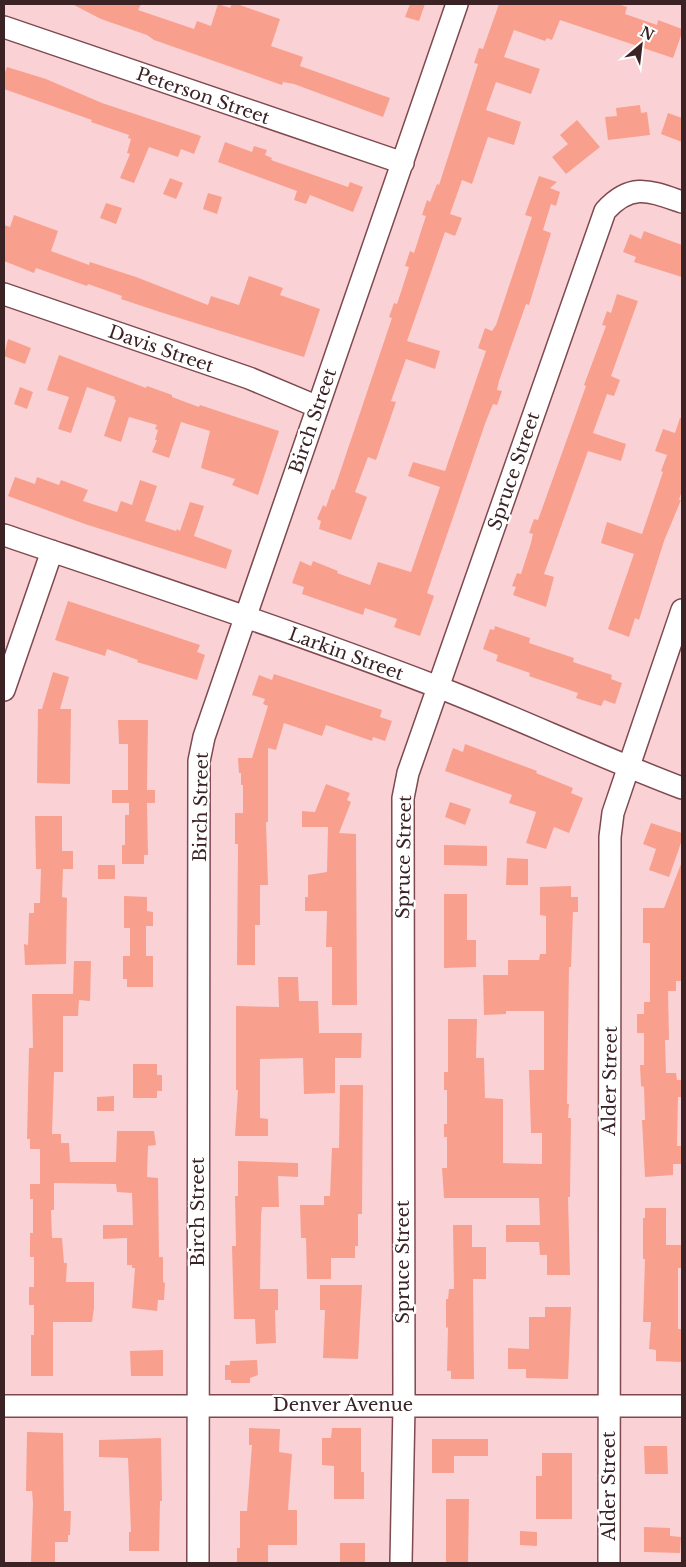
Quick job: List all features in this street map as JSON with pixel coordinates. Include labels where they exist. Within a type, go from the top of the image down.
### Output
[{"type":"street","name":"Birch Street","points":[[198,1563],[199,761],[204,737],[457,4]]},
{"type":"street","name":"Peterson Street","points":[[4,27],[403,163]]},
{"type":"street","name":"Spruce Street","points":[[400,1563],[404,1405],[403,798],[408,773],[605,211],[615,200],[627,194],[643,190],[657,192],[682,202]]},
{"type":"street","name":"Davis Street","points":[[4,294],[249,378],[318,406]]},
{"type":"street","name":"Larkin Street","points":[[4,535],[438,687],[527,722],[628,768],[682,788]]},
{"type":"street","points":[[4,690],[52,551]]},
{"type":"street","name":"Alder Street","points":[[609,1563],[610,837],[613,813],[682,610]]},
{"type":"street","name":"Denver Avenue","points":[[4,1406],[682,1406]]},
{"type":"building","points":[[72,4],[141,4],[138,10],[194,29],[197,21],[211,26],[218,4],[230,8],[232,4],[237,4],[280,19],[271,46],[303,57],[300,66],[390,98],[383,117],[294,84],[283,82],[282,85],[154,40],[147,35],[101,19]]},
{"type":"building","points":[[410,4],[425,4],[419,21],[405,17]]},
{"type":"building","points":[[499,4],[618,4],[627,7],[625,14],[657,25],[658,20],[682,29],[682,33],[673,58],[560,20],[552,40],[547,38],[545,41],[514,30],[504,57],[540,69],[531,94],[496,82],[486,110],[521,122],[514,145],[488,137],[472,184],[462,180],[450,214],[462,218],[455,236],[445,232],[407,341],[440,351],[435,369],[406,359],[391,401],[396,402],[376,460],[368,457],[355,492],[367,497],[351,540],[319,529],[321,521],[317,519],[323,505],[326,507],[332,489],[334,490],[392,318],[389,317],[394,303],[397,304],[409,267],[405,266],[410,251],[414,253],[426,216],[422,215],[427,200],[430,202],[437,184],[439,185],[478,64],[474,63],[479,48],[483,49]]},
{"type":"building","points":[[7,67],[46,79],[102,103],[201,136],[194,154],[181,149],[178,157],[149,147],[134,183],[120,178],[130,154],[127,153],[131,139],[128,138],[129,135],[4,89],[4,75]]},
{"type":"building","points":[[640,105],[641,113],[647,112],[650,135],[608,140],[605,117],[617,116],[616,108]]},
{"type":"building","points":[[668,113],[682,118],[682,142],[661,134]]},
{"type":"building","points":[[577,120],[600,147],[566,174],[552,157],[568,144],[560,135]]},
{"type":"building","points":[[225,142],[252,152],[254,146],[267,150],[265,155],[272,158],[271,160],[348,187],[350,182],[363,187],[353,212],[310,195],[306,204],[294,200],[297,191],[218,162]]},
{"type":"building","points":[[539,176],[557,182],[550,188],[560,192],[556,206],[551,204],[543,230],[551,233],[529,305],[526,304],[499,381],[497,390],[502,391],[497,405],[493,404],[486,421],[427,593],[434,596],[420,636],[394,627],[397,619],[365,608],[363,615],[302,594],[304,587],[292,583],[300,561],[311,566],[313,561],[338,571],[337,573],[370,585],[378,562],[411,572],[440,487],[408,476],[413,462],[445,471],[486,351],[478,348],[485,328],[492,331],[496,325],[532,217],[525,215]]},
{"type":"building","points":[[170,178],[183,183],[176,199],[163,194]]},
{"type":"building","points":[[208,193],[222,197],[217,214],[203,209]]},
{"type":"building","points":[[106,203],[122,208],[116,224],[100,218]]},
{"type":"building","points":[[14,215],[58,231],[51,251],[89,265],[90,262],[136,277],[208,305],[211,296],[239,305],[249,276],[283,288],[280,295],[320,309],[304,357],[121,299],[122,296],[88,284],[87,286],[36,268],[34,273],[4,261],[4,225],[10,227]]},
{"type":"building","points":[[644,231],[682,245],[682,277],[634,262],[636,257],[623,252],[630,234],[641,239]]},
{"type":"building","points":[[617,294],[638,301],[611,376],[620,380],[614,396],[607,394],[593,433],[626,444],[621,461],[588,451],[544,574],[554,577],[546,607],[513,595],[516,587],[512,586],[517,573],[521,574],[533,534],[529,533],[534,519],[538,520],[606,326],[602,325],[607,311],[611,313]]},
{"type":"building","points":[[8,339],[31,348],[25,364],[4,356]]},
{"type":"building","points":[[59,355],[146,388],[147,386],[172,395],[172,397],[199,407],[200,405],[279,431],[258,495],[232,485],[235,479],[201,468],[210,431],[181,422],[169,458],[152,452],[157,440],[155,440],[158,430],[155,429],[157,425],[129,417],[121,442],[104,436],[116,400],[114,399],[115,397],[87,387],[71,433],[58,429],[69,397],[47,390]]},
{"type":"building","points":[[20,387],[33,392],[27,409],[14,404]]},
{"type":"building","points":[[680,418],[682,418],[682,490],[679,500],[681,500],[664,541],[639,620],[635,618],[629,637],[608,629],[634,554],[601,543],[607,522],[642,534],[667,455],[655,451],[663,429],[675,433]]},
{"type":"building","points":[[15,477],[35,484],[37,477],[59,485],[61,480],[88,490],[83,501],[117,512],[121,501],[132,505],[140,480],[157,486],[145,521],[176,531],[177,529],[180,531],[190,502],[204,506],[194,536],[232,550],[226,569],[85,524],[8,496]]},
{"type":"building","points":[[68,601],[200,645],[197,652],[205,655],[197,680],[137,662],[138,660],[107,649],[105,656],[55,640]]},
{"type":"building","points":[[495,626],[530,638],[529,643],[574,658],[573,662],[612,675],[611,679],[622,683],[615,704],[604,700],[601,706],[576,698],[578,693],[529,676],[530,673],[496,661],[498,655],[483,649],[490,629],[494,630]]},
{"type":"building","points":[[53,672],[69,677],[60,709],[71,709],[70,784],[37,783],[38,709],[42,709]]},
{"type":"building","points":[[274,674],[382,710],[380,717],[392,721],[385,741],[373,737],[372,741],[326,725],[322,736],[284,723],[276,750],[268,748],[268,822],[266,822],[268,885],[260,885],[260,925],[255,925],[255,965],[237,965],[238,844],[235,844],[235,813],[243,813],[243,785],[241,785],[238,758],[252,758],[268,706],[263,704],[265,699],[252,695],[259,675],[272,680]]},
{"type":"building","points":[[118,720],[148,720],[147,790],[155,790],[155,803],[147,803],[148,855],[144,855],[144,864],[122,864],[122,845],[125,845],[125,815],[129,815],[129,803],[112,803],[112,790],[128,790],[128,744],[119,744]]},
{"type":"building","points":[[465,744],[537,771],[536,773],[573,788],[571,793],[583,798],[569,833],[554,827],[546,849],[526,843],[536,812],[509,803],[512,795],[445,771],[453,748],[463,752]]},
{"type":"building","points":[[326,784],[350,793],[347,800],[351,802],[339,833],[356,834],[357,1005],[332,1005],[332,947],[326,947],[327,911],[305,911],[305,897],[308,897],[308,875],[327,872],[328,827],[302,827],[302,811],[315,812]]},
{"type":"building","points":[[450,802],[471,809],[465,825],[445,817]]},
{"type":"building","points":[[35,816],[62,816],[62,851],[73,851],[73,869],[63,869],[62,897],[67,898],[66,964],[25,965],[24,944],[28,945],[29,913],[34,913],[34,903],[40,903],[41,869],[36,869]]},
{"type":"building","points":[[651,823],[682,833],[682,840],[669,877],[649,870],[656,849],[643,844]]},
{"type":"building","points":[[444,845],[487,846],[487,866],[444,865]]},
{"type":"building","points":[[507,858],[528,859],[528,885],[506,885]]},
{"type":"building","points":[[681,864],[682,981],[676,981],[676,991],[668,991],[669,1040],[665,1040],[666,1073],[676,1073],[677,1080],[682,1080],[682,1097],[678,1097],[677,1146],[682,1146],[682,1164],[673,1164],[673,1175],[645,1177],[642,1120],[645,1120],[644,1087],[641,1086],[640,1065],[644,1065],[644,1033],[637,1033],[637,1014],[644,1014],[644,1002],[650,1002],[650,943],[643,943],[643,908],[664,908]]},
{"type":"building","points":[[98,865],[115,865],[115,879],[98,879]]},
{"type":"building","points":[[571,886],[571,897],[578,897],[578,912],[573,912],[571,967],[569,967],[567,1104],[569,1104],[568,1118],[571,1118],[570,1197],[568,1197],[570,1275],[547,1275],[547,1255],[540,1255],[539,1242],[506,1242],[506,1225],[540,1225],[539,1198],[444,1198],[442,1168],[447,1168],[447,1137],[444,1137],[444,1124],[447,1124],[447,1090],[444,1090],[444,1072],[448,1072],[448,1019],[477,1019],[476,1058],[484,1058],[485,1098],[503,1099],[503,1163],[542,1164],[542,1133],[531,1133],[529,1070],[544,1070],[544,1011],[506,1011],[506,1014],[484,1015],[483,975],[508,975],[508,960],[539,960],[540,954],[546,954],[546,916],[540,915],[540,887]]},
{"type":"building","points":[[444,894],[467,894],[467,940],[476,940],[476,967],[444,968]]},
{"type":"building","points":[[124,896],[147,897],[147,911],[153,912],[153,926],[146,926],[146,956],[153,956],[153,987],[127,987],[127,979],[123,979],[123,956],[130,956],[130,928],[124,928]]},
{"type":"building","points":[[74,961],[91,961],[90,1001],[79,1000],[78,1016],[63,1016],[63,1072],[54,1072],[52,1134],[61,1134],[61,1143],[69,1143],[70,1162],[116,1162],[117,1131],[154,1131],[156,1145],[148,1146],[147,1177],[158,1178],[159,1257],[163,1257],[164,1300],[158,1300],[157,1311],[132,1308],[135,1268],[132,1268],[132,1265],[127,1265],[127,1238],[103,1239],[103,1225],[133,1225],[132,1193],[117,1192],[116,1184],[54,1183],[54,1210],[51,1210],[52,1238],[62,1238],[64,1263],[67,1263],[66,1282],[94,1282],[94,1308],[92,1322],[53,1322],[53,1376],[31,1376],[31,1335],[34,1335],[34,1305],[29,1305],[29,1287],[34,1287],[34,1257],[30,1257],[30,1233],[33,1233],[33,1199],[30,1199],[30,1184],[40,1184],[40,1149],[30,1149],[30,1139],[27,1139],[29,1048],[33,1048],[32,994],[73,994]]},
{"type":"building","points":[[278,977],[298,977],[299,1001],[318,1001],[319,1033],[362,1033],[361,1058],[335,1058],[335,1093],[304,1094],[303,1058],[260,1059],[260,1118],[268,1119],[268,1136],[235,1136],[238,1090],[236,1090],[236,1006],[279,1007]]},
{"type":"building","points":[[133,1064],[157,1064],[157,1075],[162,1075],[162,1091],[157,1091],[157,1098],[133,1098]]},
{"type":"building","points":[[340,1085],[363,1085],[362,1214],[358,1214],[358,1246],[355,1246],[355,1258],[331,1258],[331,1279],[307,1279],[306,1238],[301,1238],[300,1205],[324,1205],[324,1196],[330,1196],[332,1148],[339,1148]]},
{"type":"building","points":[[114,1096],[114,1111],[97,1111],[97,1097]]},
{"type":"building","points":[[238,1161],[298,1163],[298,1177],[278,1176],[279,1207],[262,1207],[260,1289],[278,1289],[278,1310],[275,1310],[276,1343],[256,1344],[255,1319],[234,1319],[232,1246],[236,1246],[235,1196],[238,1196]]},
{"type":"building","points":[[645,1208],[666,1208],[666,1245],[682,1245],[682,1268],[678,1268],[678,1329],[682,1329],[682,1362],[656,1361],[656,1350],[649,1349],[651,1322],[643,1322],[645,1259],[643,1259],[643,1218],[645,1218]]},
{"type":"building","points":[[453,1225],[472,1225],[472,1247],[486,1247],[486,1279],[473,1279],[474,1379],[451,1379],[451,1371],[447,1371],[448,1327],[446,1328],[446,1299],[448,1299],[449,1289],[454,1289]]},
{"type":"building","points":[[320,1285],[362,1285],[358,1359],[323,1358],[325,1310],[320,1310]]},
{"type":"building","points":[[545,1307],[571,1307],[568,1379],[526,1378],[526,1369],[508,1369],[508,1348],[529,1349],[529,1317],[545,1317]]},
{"type":"building","points":[[163,1350],[163,1376],[131,1376],[130,1351]]},
{"type":"building","points":[[257,1360],[258,1375],[250,1378],[250,1383],[231,1383],[231,1380],[225,1380],[225,1365],[230,1365],[230,1361]]},
{"type":"building","points":[[249,1428],[280,1429],[279,1452],[292,1454],[288,1510],[297,1510],[297,1545],[268,1545],[268,1563],[237,1563],[237,1548],[240,1548],[240,1511],[247,1511],[252,1445],[249,1445]]},
{"type":"building","points":[[332,1428],[361,1428],[361,1472],[364,1472],[364,1499],[334,1499],[334,1466],[322,1465],[322,1438],[331,1438]]},
{"type":"building","points":[[27,1432],[63,1433],[64,1511],[71,1511],[70,1535],[68,1535],[68,1542],[55,1542],[55,1563],[31,1563],[33,1503],[32,1491],[26,1491]]},
{"type":"building","points":[[161,1438],[162,1501],[160,1501],[159,1551],[129,1551],[129,1532],[131,1532],[128,1458],[99,1457],[99,1440]]},
{"type":"building","points":[[432,1439],[488,1439],[488,1456],[454,1456],[454,1473],[432,1473]]},
{"type":"building","points":[[644,1446],[667,1446],[668,1474],[645,1474]]},
{"type":"building","points":[[542,1453],[572,1453],[572,1519],[536,1519],[536,1476],[542,1476]]},
{"type":"building","points":[[446,1499],[469,1499],[468,1563],[446,1563]]},
{"type":"building","points":[[644,1527],[670,1528],[670,1536],[681,1537],[680,1553],[644,1552]]},
{"type":"building","points":[[520,1531],[537,1532],[537,1546],[520,1545]]},
{"type":"building","points":[[340,1543],[365,1543],[365,1563],[340,1563]]}]
